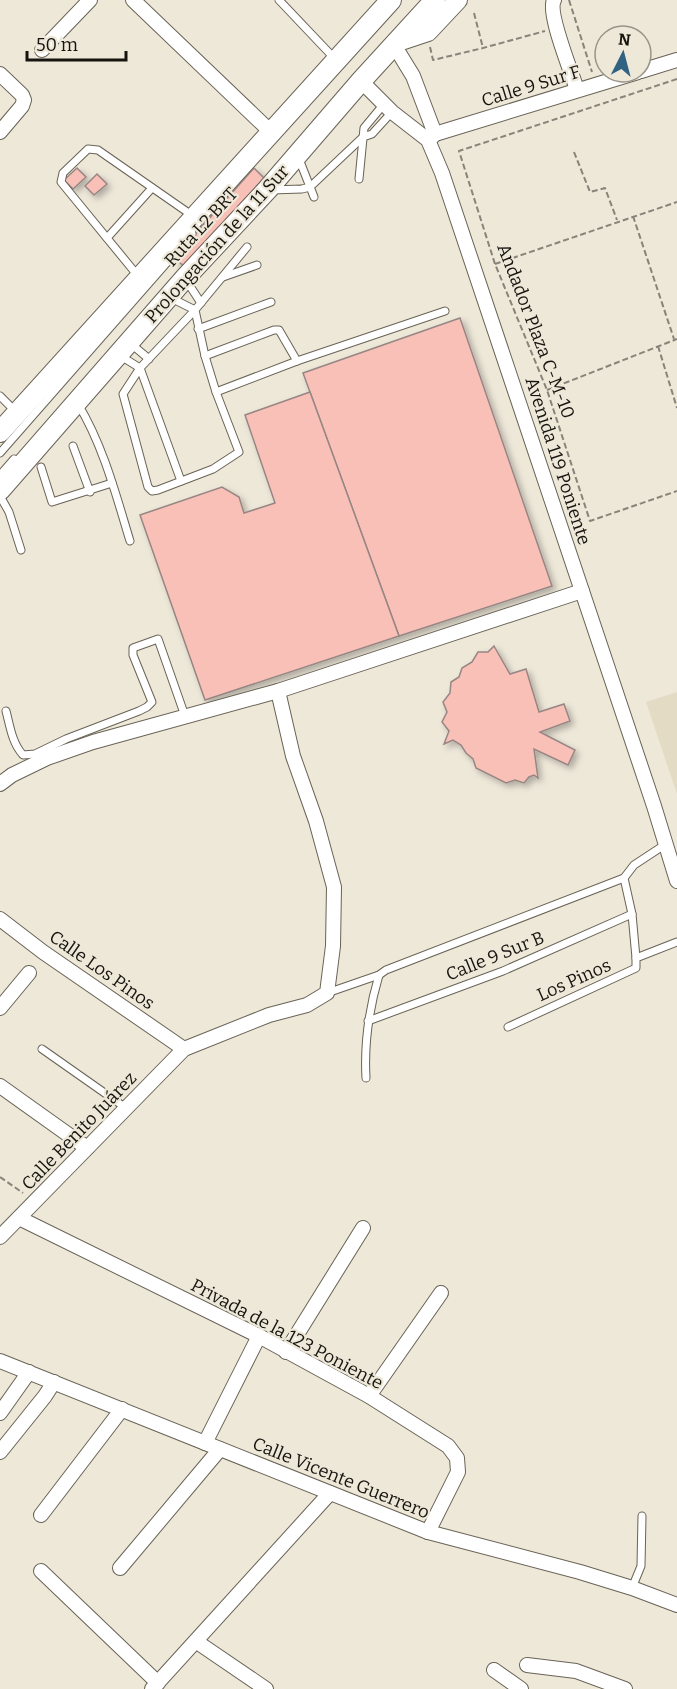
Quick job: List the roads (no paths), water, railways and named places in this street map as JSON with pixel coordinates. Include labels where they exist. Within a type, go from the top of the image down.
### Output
[{"type":"main road","name":"Prolongación de la 11 Sur","points":[[0,432],[140,278],[196,222],[391,0]]},
{"type":"main road","name":"Prolongación de la 11 Sur","points":[[0,490],[185,278],[267,190],[435,0]]},
{"type":"street","points":[[42,50],[90,0]]},
{"type":"street","points":[[133,0],[272,133]]},
{"type":"street","points":[[431,137],[413,76],[396,44],[428,32],[458,0]]},
{"type":"street","points":[[554,0],[552,6],[556,27],[577,90]]},
{"type":"street","name":"Calle 9 Sur F","points":[[653,67],[677,60]]},
{"type":"street","points":[[0,74],[22,95],[24,100],[22,106],[0,132]]},
{"type":"street","name":"Avenida 119 Poniente","points":[[361,81],[388,108],[431,137],[677,881]]},
{"type":"street","name":"Calle 9 Sur F","points":[[431,137],[599,84]]},
{"type":"street","points":[[0,784],[12,775],[47,758],[93,742],[278,691],[582,591]]},
{"type":"street","points":[[184,1049],[269,1015],[307,1005],[327,993],[333,946],[334,887],[316,821],[293,756],[278,691]]},
{"type":"street","name":"Calle Los Pinos","points":[[0,920],[184,1049]]},
{"type":"street","points":[[0,1008],[29,973]]},
{"type":"street","name":"Calle Benito Juárez","points":[[0,1237],[184,1049]]},
{"type":"street","points":[[0,1086],[87,1148]]},
{"type":"street","name":"Privada de la 123 Poniente","points":[[19,1218],[259,1336],[369,1396],[448,1446],[457,1458],[458,1472],[428,1532]]},
{"type":"street","points":[[286,1352],[363,1228]]},
{"type":"street","points":[[369,1396],[441,1293]]},
{"type":"street","points":[[205,1443],[259,1336]]},
{"type":"street","name":"Calle Vicente Guerrero","points":[[0,1361],[428,1532],[580,1572],[677,1605]]},
{"type":"street","points":[[0,1413],[29,1372]]},
{"type":"street","points":[[0,1452],[54,1382]]},
{"type":"street","points":[[41,1515],[122,1409]]},
{"type":"street","points":[[120,1568],[220,1449]]},
{"type":"street","points":[[41,1571],[155,1686],[330,1493]]},
{"type":"street","points":[[197,1642],[261,1688]]},
{"type":"street","points":[[527,1665],[576,1671],[625,1689]]},
{"type":"street","points":[[494,1670],[521,1689]]},
{"type":"lane","points":[[279,0],[337,61]]},
{"type":"lane","points":[[253,165],[402,0]]},
{"type":"lane","points":[[306,132],[426,0]]},
{"type":"lane","points":[[267,190],[310,187],[363,137],[372,134],[388,108]]},
{"type":"lane","points":[[358,179],[364,128],[388,108]]},
{"type":"lane","points":[[140,278],[61,182],[63,173],[88,149],[93,148],[152,188],[196,222]]},
{"type":"lane","points":[[297,154],[314,197]]},
{"type":"lane","points":[[107,238],[152,188]]},
{"type":"lane","name":"Ruta L2 BRT","points":[[0,453],[196,222]]},
{"type":"lane","name":"Ruta L2 BRT","points":[[94,369],[220,228]]},
{"type":"lane","points":[[195,310],[198,329],[216,392],[239,452],[213,469],[152,491],[148,487],[123,394],[140,368],[195,310],[248,247]]},
{"type":"lane","points":[[221,278],[257,265]]},
{"type":"lane","points":[[185,278],[201,303]]},
{"type":"lane","points":[[169,297],[195,310]]},
{"type":"lane","points":[[198,329],[271,302]]},
{"type":"lane","points":[[216,392],[297,361],[445,311]]},
{"type":"lane","points":[[205,356],[279,330],[297,361]]},
{"type":"lane","points":[[124,348],[149,359]]},
{"type":"lane","points":[[124,348],[140,368],[181,481]]},
{"type":"lane","points":[[0,396],[17,413]]},
{"type":"lane","points":[[77,403],[89,424],[112,483],[130,541]]},
{"type":"lane","points":[[73,446],[90,492]]},
{"type":"lane","points":[[0,475],[24,448]]},
{"type":"lane","points":[[40,467],[52,502],[90,492],[112,483]]},
{"type":"lane","points":[[0,496],[9,512],[21,550]]},
{"type":"lane","points":[[6,711],[12,736],[23,755],[34,754],[139,711],[152,702],[133,648],[158,639],[185,716]]},
{"type":"lane","points":[[327,993],[379,975],[386,969],[624,878],[634,865],[666,844]]},
{"type":"lane","points":[[624,878],[632,914],[636,958]]},
{"type":"lane","name":"Calle 9 Sur B","points":[[368,1021],[503,970],[632,914]]},
{"type":"lane","name":"Los Pinos","points":[[508,1027],[636,968],[636,958],[677,942]]},
{"type":"lane","points":[[366,1078],[364,1050],[379,975]]},
{"type":"lane","points":[[42,1049],[126,1108]]},
{"type":"lane","points":[[632,1588],[641,1566],[642,1516]]}]
